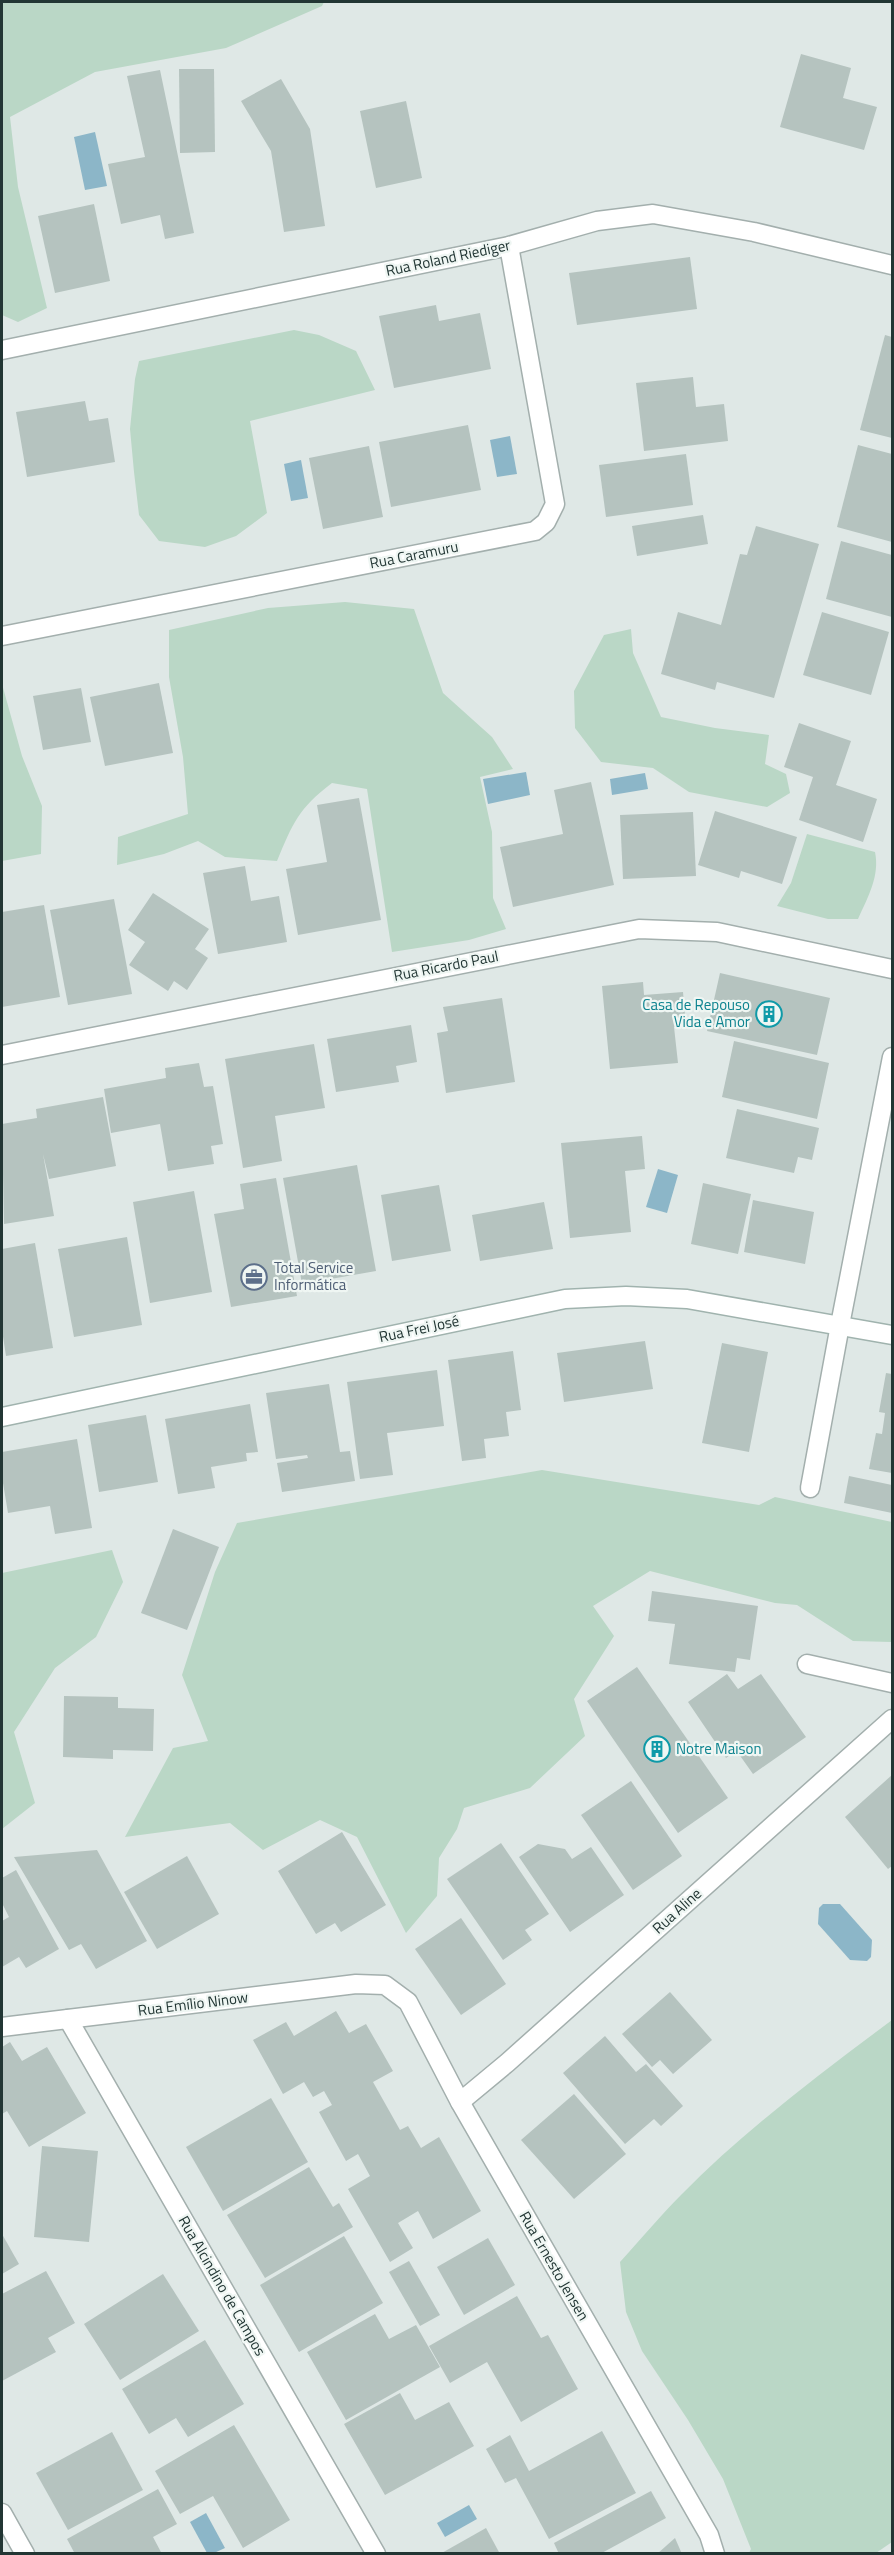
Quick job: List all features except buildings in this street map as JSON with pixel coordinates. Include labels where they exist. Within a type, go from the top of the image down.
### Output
[{"type":"street","name":"Rua Roland Riediger","points":[[2,350],[509,246],[597,220],[653,214],[754,232],[892,265]]},
{"type":"street","name":"Rua Caramuru","points":[[2,636],[536,531],[546,522],[555,504],[509,246]]},
{"type":"street","name":"Rua Ricardo Paul","points":[[2,1055],[639,929],[717,932],[892,969]]},
{"type":"street","points":[[810,1488],[892,1057]]},
{"type":"street","name":"Rua Frei José","points":[[2,1417],[566,1299],[626,1296],[687,1299],[892,1335]]},
{"type":"street","points":[[807,1664],[892,1683]]},
{"type":"street","name":"Rua Aline","points":[[460,2102],[507,2063],[892,1719]]},
{"type":"street","name":"Rua Emílio Ninow","points":[[2,2027],[356,1984],[386,1985]]},
{"type":"street","name":"Rua Ernesto Jensen","points":[[386,1985],[408,2002],[460,2102],[710,2535],[715,2553]]},
{"type":"street","name":"Rua Alcindino de Campos","points":[[68,2019],[376,2553]]},
{"type":"street","points":[[2,2513],[25,2553]]},
{"type":"green space","points":[[2,2],[324,2],[322,6],[226,48],[95,72],[10,117],[18,187],[47,308],[18,322],[2,315]]},
{"type":"green space","points":[[294,330],[319,335],[356,351],[375,390],[250,421],[267,513],[236,536],[205,547],[159,541],[139,515],[134,472],[130,429],[139,361]]},
{"type":"green space","points":[[345,602],[414,609],[443,693],[492,737],[513,769],[480,777],[492,832],[493,898],[506,929],[469,940],[392,952],[367,789],[332,783],[304,809],[277,861],[225,857],[198,841],[164,854],[117,865],[118,837],[188,814],[183,757],[169,677],[169,630],[268,608]]},
{"type":"green space","points":[[631,629],[633,653],[661,717],[715,728],[769,735],[765,764],[786,774],[790,793],[767,807],[689,792],[653,768],[601,762],[575,728],[574,691],[604,635]]},
{"type":"green space","points":[[2,684],[22,756],[42,806],[41,854],[2,861]]},
{"type":"green space","points":[[807,834],[875,852],[874,878],[858,919],[828,919],[777,906],[791,883]]},
{"type":"green space","points":[[542,1470],[759,1505],[775,1497],[892,1522],[892,1642],[853,1641],[797,1605],[775,1603],[650,1571],[593,1606],[614,1636],[574,1699],[585,1736],[530,1788],[464,1808],[457,1829],[439,1858],[437,1896],[406,1933],[357,1837],[320,1820],[263,1850],[230,1823],[125,1837],[173,1748],[208,1741],[182,1675],[215,1572],[237,1523]]},
{"type":"green space","points":[[112,1550],[123,1582],[96,1637],[55,1668],[14,1732],[35,1803],[2,1829],[2,1573]]},
{"type":"green space","points":[[892,2020],[892,2542],[876,2553],[749,2553],[751,2549],[723,2479],[688,2420],[642,2351],[626,2312],[620,2262],[705,2171],[810,2082]]},
{"type":"water","points":[[95,132],[107,186],[85,190],[74,137]]},
{"type":"water","points":[[510,436],[517,474],[497,477],[490,440]]},
{"type":"water","points":[[301,460],[308,498],[291,501],[284,464]]},
{"type":"water","points":[[526,772],[530,795],[488,804],[483,779]]},
{"type":"water","points":[[645,773],[648,789],[612,795],[610,779]]},
{"type":"water","points":[[658,1169],[678,1175],[667,1213],[646,1207]]},
{"type":"water","points":[[823,1904],[840,1904],[872,1940],[871,1957],[867,1961],[850,1960],[818,1924],[819,1908]]},
{"type":"water","points":[[469,2505],[477,2519],[445,2537],[437,2523]]},
{"type":"water","points":[[206,2513],[225,2548],[214,2553],[207,2553],[190,2522]]},
{"type":"place","name":"Casa de Repouso Vida e Amor","points":[[769,1014]]},
{"type":"place","name":"Total Service Informática","points":[[254,1277]]},
{"type":"place","name":"Notre Maison","points":[[657,1749]]}]
